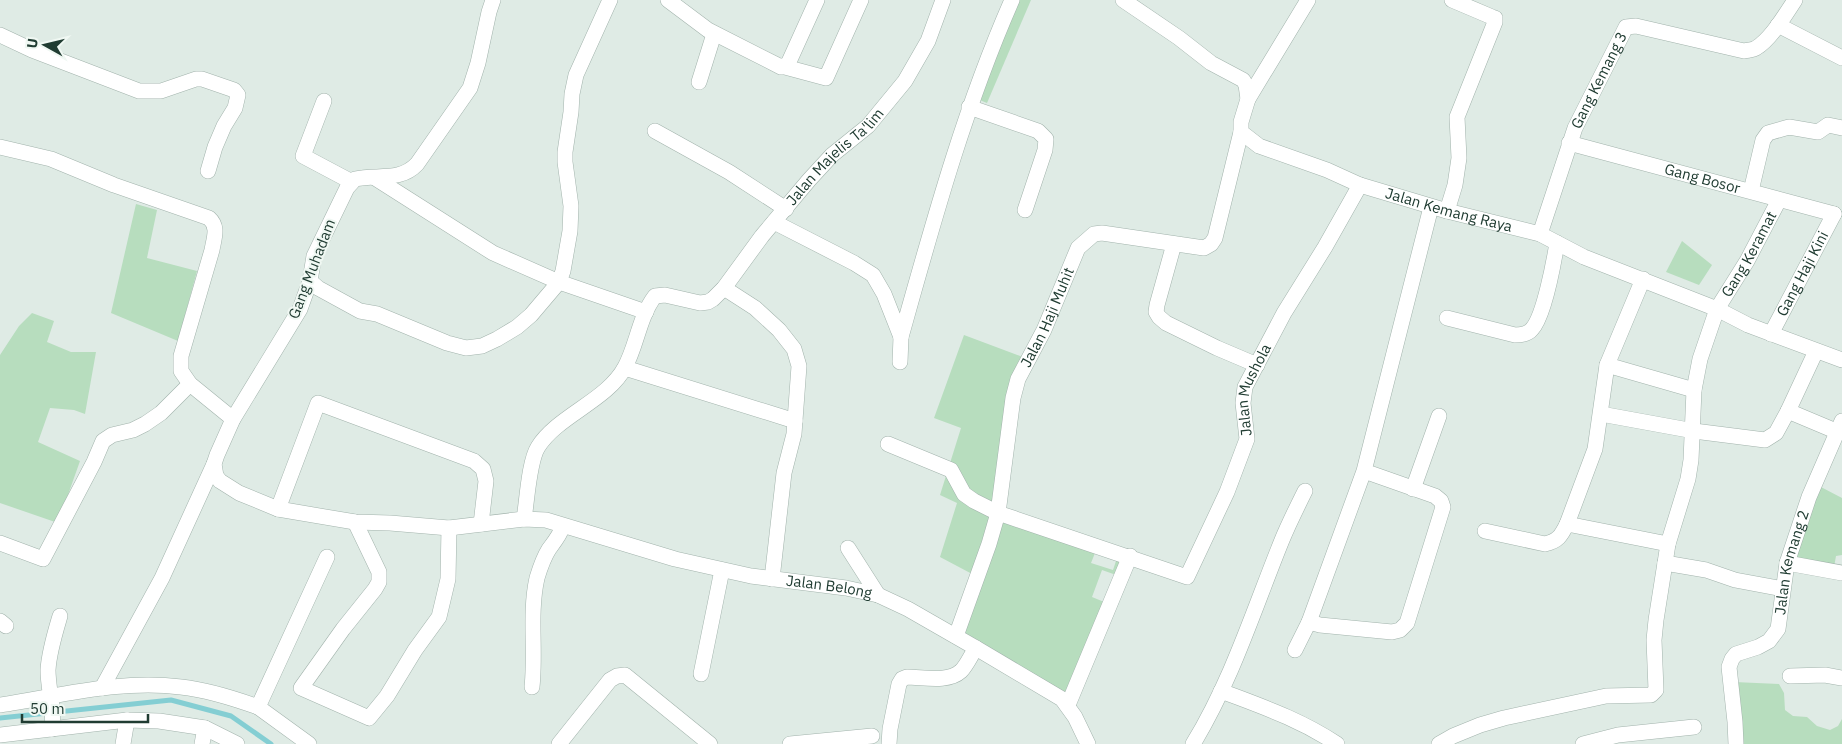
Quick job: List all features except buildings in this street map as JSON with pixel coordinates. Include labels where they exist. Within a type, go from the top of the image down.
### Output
[{"type":"street","points":[[324,101],[303,156],[352,182],[359,178],[398,175],[411,170],[463,98],[475,76],[489,12],[494,0]]},
{"type":"street","points":[[310,281],[318,288],[360,311],[377,314],[446,344],[466,348],[482,346],[497,339],[517,327],[544,302],[559,282],[567,253],[571,206],[565,152],[576,75],[610,0]]},
{"type":"street","points":[[668,0],[714,34],[774,65],[826,78],[861,0]]},
{"type":"street","points":[[785,67],[817,0]]},
{"type":"street","name":"Jalan Majelis Ta'lim","points":[[655,131],[729,172],[786,208],[821,166],[874,120],[904,82],[928,41],[944,0]]},
{"type":"street","points":[[900,362],[900,336],[942,190],[969,107],[1012,0]]},
{"type":"street","points":[[1123,0],[1179,38],[1211,63],[1242,80],[1246,86],[1248,99]]},
{"type":"street","points":[[1241,132],[1241,122],[1248,99],[1308,0]]},
{"type":"street","points":[[1448,211],[1460,158],[1457,117],[1495,22],[1495,18],[1452,0]]},
{"type":"street","name":"Gang Kemang 3","points":[[1540,234],[1569,143],[1626,27],[1636,26],[1744,51],[1755,49],[1778,25],[1794,0]]},
{"type":"street","points":[[1778,25],[1842,58]]},
{"type":"street","points":[[699,82],[714,34]]},
{"type":"street","points":[[0,35],[32,50],[139,90],[161,91],[196,79],[202,79],[234,90],[238,95],[235,108],[219,135],[208,171]]},
{"type":"street","points":[[969,107],[1038,131],[1046,139],[1045,150],[1025,210]]},
{"type":"street","points":[[1751,190],[1763,140],[1768,133],[1785,127],[1818,132],[1828,125],[1842,128]]},
{"type":"street","name":"Jalan Kemang Raya","points":[[1241,132],[1259,146],[1327,170],[1360,185],[1431,207],[1540,234],[1584,257],[1643,278],[1717,309],[1748,325],[1842,360]]},
{"type":"street","name":"Jalan Haji Muhit","points":[[956,636],[989,544],[998,513],[1013,398],[1018,379],[1044,330],[1078,248],[1094,234],[1102,233],[1204,248],[1211,244],[1215,238],[1241,132]]},
{"type":"street","name":"Gang Bosor","points":[[1569,143],[1751,190],[1779,200],[1838,213]]},
{"type":"street","points":[[0,147],[51,159],[114,185],[209,218],[214,222],[216,234],[180,362],[181,371],[190,384],[233,419]]},
{"type":"street","points":[[375,178],[493,253],[559,282],[646,312]]},
{"type":"street","name":"Gang Muhadam","points":[[102,688],[162,578],[233,419],[300,309],[310,281],[314,256],[341,199],[352,182]]},
{"type":"street","name":"Jalan Mushola","points":[[1130,556],[1185,578],[1189,575],[1227,492],[1247,439],[1243,394],[1245,387],[1284,313],[1325,247],[1360,185]]},
{"type":"street","name":"Gang Keramat","points":[[1439,744],[1480,725],[1504,718],[1606,696],[1654,694],[1656,685],[1654,640],[1656,620],[1668,544],[1688,479],[1694,431],[1694,390],[1700,359],[1717,309],[1747,261],[1779,200]]},
{"type":"street","points":[[1295,650],[1309,622],[1364,471],[1431,207]]},
{"type":"street","points":[[524,519],[531,464],[538,447],[555,429],[613,382],[625,368],[646,312],[655,296],[665,295],[700,303],[713,299],[724,288],[748,254],[786,208]]},
{"type":"street","name":"Gang Haji Kini","points":[[1771,334],[1838,213]]},
{"type":"street","points":[[774,222],[854,263],[873,275],[884,294],[900,336]]},
{"type":"street","points":[[1447,318],[1515,335],[1532,330],[1536,324],[1547,288],[1557,243]]},
{"type":"street","points":[[1174,244],[1157,305],[1156,312],[1158,317],[1166,323],[1217,348],[1257,365]]},
{"type":"street","points":[[1485,531],[1545,544],[1560,538],[1595,449],[1607,365],[1643,278]]},
{"type":"street","points":[[724,288],[756,308],[778,330],[794,349],[799,366],[794,434],[784,473],[772,579]]},
{"type":"street","points":[[1601,414],[1694,431],[1765,440],[1776,433],[1816,351]]},
{"type":"street","points":[[1607,365],[1694,390]]},
{"type":"street","points":[[625,368],[795,421]]},
{"type":"street","points":[[0,543],[43,559],[104,441],[112,435],[133,430],[145,424],[161,413],[190,384]]},
{"type":"street","points":[[278,509],[318,403],[479,465],[486,475],[481,524]]},
{"type":"street","points":[[1788,410],[1840,426]]},
{"type":"street","points":[[1413,489],[1439,416]]},
{"type":"street","name":"Jalan Kemang 2","points":[[1736,744],[1729,667],[1732,658],[1736,654],[1764,644],[1769,641],[1778,629],[1787,563],[1809,497],[1840,426]]},
{"type":"street","points":[[888,444],[951,470],[964,494],[998,513],[1130,556],[1068,705]]},
{"type":"street","name":"Jalan Belong","points":[[214,464],[216,476],[228,487],[278,509],[355,522],[449,528],[524,519],[546,520],[651,553],[722,570],[772,579],[846,588],[878,595],[908,609],[1044,687],[1068,705],[1088,744]]},
{"type":"street","points":[[1309,622],[1320,626],[1392,632],[1404,627],[1407,623],[1442,507],[1441,501],[1435,496],[1364,471]]},
{"type":"street","points":[[1193,744],[1222,691],[1283,539],[1305,490]]},
{"type":"street","points":[[355,522],[380,572],[379,582],[300,688],[369,718],[439,617],[448,579],[449,528]]},
{"type":"street","points":[[1567,524],[1668,544]]},
{"type":"street","points":[[532,687],[534,659],[532,618],[537,578],[546,554],[557,539],[563,526]]},
{"type":"street","points":[[848,548],[878,595]]},
{"type":"street","points":[[258,707],[327,557]]},
{"type":"street","points":[[1665,563],[1706,570],[1735,580],[1783,589]]},
{"type":"street","points":[[1787,563],[1842,573]]},
{"type":"street","points":[[701,674],[722,570]]},
{"type":"street","points":[[53,713],[48,670],[52,645],[60,616]]},
{"type":"street","points":[[889,744],[899,684],[902,679],[907,677],[944,678],[956,674],[962,670],[976,648]]},
{"type":"street","points":[[567,741],[610,680],[617,676],[625,675],[710,744]]},
{"type":"street","points":[[1790,676],[1825,675],[1842,678]]},
{"type":"street","points":[[0,734],[53,713],[102,688],[147,685],[180,686],[226,696],[258,707],[309,744]]},
{"type":"street","points":[[1222,691],[1280,712],[1309,726],[1337,744]]},
{"type":"street","points":[[0,705],[53,713],[159,721],[205,728],[237,744]]},
{"type":"street","points":[[123,744],[127,720]]},
{"type":"street","points":[[1582,744],[1618,735],[1694,727]]},
{"type":"street","points":[[202,744],[205,728]]},
{"type":"street","points":[[790,744],[837,741],[872,736]]},
{"type":"green space","points":[[1019,0],[1031,0],[987,103],[977,99]]},
{"type":"green space","points":[[136,204],[157,210],[147,258],[197,271],[178,341],[111,313]]},
{"type":"green space","points":[[1682,241],[1712,265],[1699,285],[1666,272]]},
{"type":"green space","points":[[32,313],[54,321],[47,342],[71,352],[96,352],[85,414],[74,410],[50,408],[38,442],[80,461],[58,523],[0,503],[0,355],[19,326]]},
{"type":"green space","points":[[964,335],[1023,357],[998,489],[974,575],[940,557],[957,503],[940,495],[961,428],[934,418]]},
{"type":"green space","points":[[1819,486],[1842,498],[1842,555],[1836,556],[1834,567],[1792,561]]},
{"type":"green space","points":[[998,513],[1130,556],[1068,705],[956,636]],"holes":[[[1097,548],[1118,555],[1113,570],[1091,563]],[[1102,570],[1119,576],[1109,604],[1092,597]]]},
{"type":"green space","points":[[1734,682],[1779,684],[1784,693],[1785,710],[1793,716],[1807,717],[1817,726],[1830,730],[1838,726],[1842,719],[1842,744],[1738,744]]},
{"type":"waterway","points":[[0,718],[171,700],[231,716],[271,744]]}]
